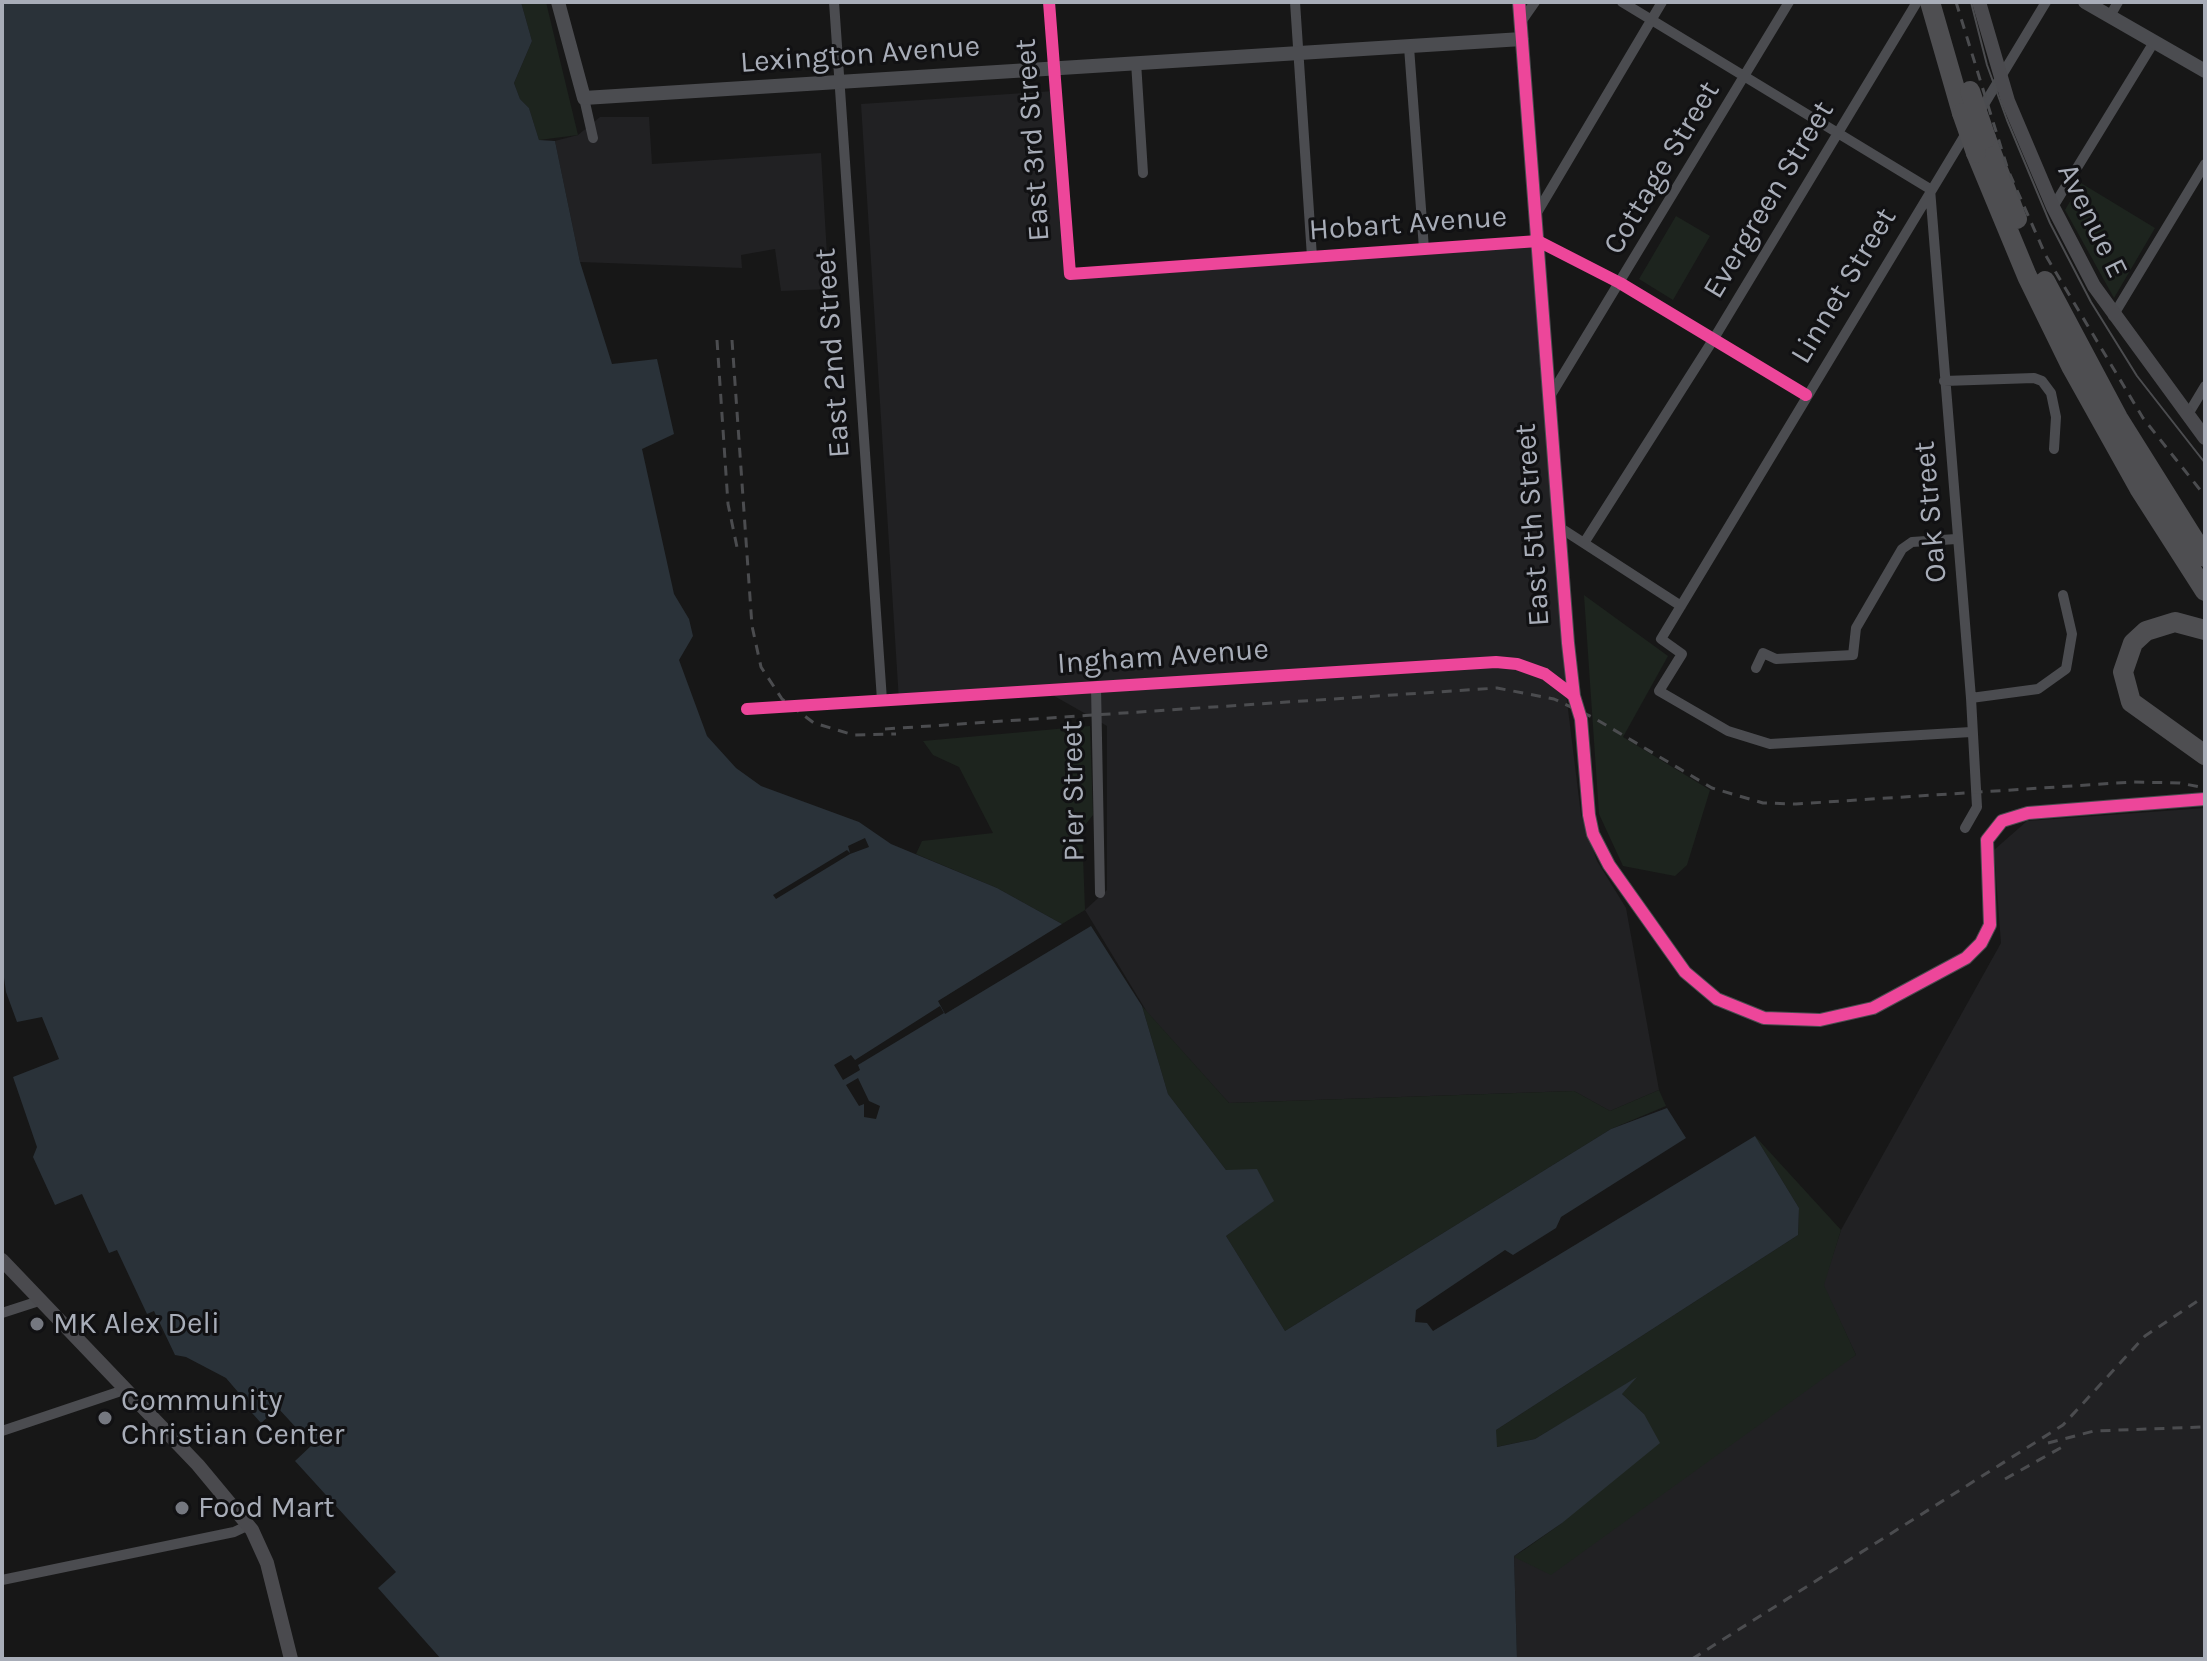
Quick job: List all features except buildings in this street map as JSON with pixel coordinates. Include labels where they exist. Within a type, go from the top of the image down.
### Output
[{"type":"highway","points":[[1930,2],[1962,113],[2084,358],[2205,557]]},
{"type":"highway","points":[[1944,2],[1970,91],[1981,146],[2022,265],[2072,368],[2139,488],[2205,591]]},
{"type":"highway","points":[[2205,630],[2175,622],[2146,631],[2133,643],[2123,672],[2131,702],[2205,755]]},
{"type":"main road","name":"Avenue E","points":[[1979,2],[2001,79],[2053,207],[2112,316],[2205,438]]},
{"type":"main road","points":[[2,1260],[198,1465],[249,1525],[265,1556],[290,1659]]},
{"type":"street","points":[[558,2],[593,138]]},
{"type":"street","name":"East 2nd Street","points":[[834,2],[882,700]]},
{"type":"street","name":"East 3rd Street","points":[[1049,2],[1070,274]]},
{"type":"street","points":[[1295,2],[1312,257]]},
{"type":"street","name":"East 5th Street","points":[[1519,2],[1559,527],[1574,696],[1580,711],[1589,815],[1593,834],[1609,865],[1699,987],[1717,999],[1764,1018],[1792,1021],[1848,1016],[1900,996],[1966,958],[1981,943],[1990,925],[1987,840],[1991,831],[2013,815],[2205,799]]},
{"type":"street","points":[[1521,22],[1535,2]]},
{"type":"street","points":[[1622,2],[1930,189]]},
{"type":"street","points":[[1535,216],[1662,2]]},
{"type":"street","name":"Cottage Street","points":[[1549,398],[1789,2]]},
{"type":"street","name":"Evergreen Street","points":[[1584,543],[1713,340],[1917,2]]},
{"type":"street","name":"Linnet Street","points":[[1971,732],[1794,745],[1748,740],[1659,691],[1682,654],[1661,639],[1930,189],[2046,2]]},
{"type":"street","points":[[2085,2],[2205,71]]},
{"type":"street","points":[[2110,16],[2118,2]]},
{"type":"street","name":"Lexington Avenue","points":[[584,98],[1522,39]]},
{"type":"street","points":[[2053,207],[2154,42]]},
{"type":"street","points":[[1409,47],[1424,249]]},
{"type":"street","points":[[1136,62],[1143,173]]},
{"type":"street","points":[[2112,316],[2205,164]]},
{"type":"street","name":"Oak Street","points":[[1930,189],[1977,807],[1965,828]]},
{"type":"street","name":"Hobart Avenue","points":[[1070,274],[1538,241],[1620,283],[1806,395]]},
{"type":"street","points":[[1944,381],[2034,378],[2042,381],[2051,393],[2056,417],[2054,449]]},
{"type":"street","points":[[2187,416],[2205,386]]},
{"type":"street","points":[[1559,527],[1681,606]]},
{"type":"street","points":[[1756,668],[1763,653],[1776,659],[1853,655],[1854,638],[1861,616],[1902,549],[1912,542],[1956,539]]},
{"type":"street","points":[[1971,698],[2038,689],[2066,669],[2072,634],[2063,595]]},
{"type":"street","name":"Ingham Avenue","points":[[747,709],[1496,662],[1545,674],[1574,696]]},
{"type":"street","name":"Pier Street","points":[[1096,687],[1100,893]]},
{"type":"street","points":[[2,1313],[39,1301]]},
{"type":"street","points":[[2,1431],[124,1390]]},
{"type":"street","points":[[2,1580],[234,1532],[249,1525]]},
{"type":"shaded area","points":[[2,2],[521,2],[532,41],[514,83],[520,99],[529,108],[539,140],[555,141],[580,262],[612,364],[657,359],[674,434],[642,449],[674,594],[689,619],[693,636],[679,660],[707,736],[736,768],[761,786],[859,822],[891,844],[997,888],[1062,924],[938,1001],[945,1014],[1091,926],[1142,1006],[1168,1094],[1226,1170],[1257,1169],[1274,1201],[1226,1236],[1285,1331],[1611,1129],[1667,1108],[1686,1138],[1561,1217],[1556,1228],[1513,1255],[1505,1250],[1416,1310],[1415,1322],[1427,1323],[1433,1331],[1755,1136],[1799,1208],[1798,1235],[1496,1430],[1497,1447],[1535,1439],[1637,1377],[1622,1394],[1644,1414],[1660,1443],[1562,1523],[1514,1556],[1517,1659],[441,1659],[378,1588],[396,1572],[295,1461],[312,1445],[278,1408],[261,1423],[235,1394],[238,1392],[226,1378],[186,1357],[175,1355],[154,1311],[147,1314],[117,1250],[109,1253],[82,1194],[55,1205],[33,1157],[37,1147],[13,1077],[59,1059],[42,1017],[17,1022],[6,992],[2,963]]},
{"type":"shaded area","points":[[521,2],[546,2],[578,135],[539,140],[529,108],[520,99],[514,83],[532,41]]},
{"type":"shaded area","points":[[1054,91],[1069,274],[1538,243],[1554,549],[1567,701],[1581,815],[1597,861],[1626,908],[1659,1090],[1610,1111],[1574,1091],[1229,1103],[1147,1012],[1085,910],[1107,890],[1107,726],[1049,693],[899,701],[861,104]]},
{"type":"shaded area","points":[[600,117],[649,117],[652,164],[821,153],[829,289],[781,291],[775,249],[741,255],[742,268],[580,262],[555,141],[578,135]]},
{"type":"shaded area","points":[[2081,183],[2155,228],[2114,298],[2065,210]]},
{"type":"shaded area","points":[[1676,216],[1710,236],[1673,300],[1639,279]]},
{"type":"shaded area","points":[[1584,595],[1668,656],[1623,737],[1710,790],[1687,865],[1675,876],[1623,866],[1599,814]]},
{"type":"shaded area","points":[[1090,726],[1093,815],[1082,829],[1085,910],[1062,924],[997,888],[916,854],[922,841],[993,833],[959,767],[933,755],[923,741]]},
{"type":"shaded area","points":[[2205,808],[2205,1659],[1517,1659],[1514,1556],[1856,1355],[1823,1285],[1841,1230],[2001,943],[1994,850],[2027,821]]},
{"type":"shaded area","points":[[1142,1006],[1229,1103],[1574,1091],[1610,1111],[1659,1090],[1666,1106],[1611,1129],[1285,1331],[1226,1236],[1273,1201],[1226,1170],[1168,1094]]},
{"type":"shaded area","points":[[1755,1136],[1841,1230],[1824,1285],[1856,1355],[1551,1575],[1514,1557],[1562,1523],[1644,1414],[1621,1393],[1633,1380],[1535,1439],[1496,1447],[1496,1430],[1798,1235],[1799,1208]]},
{"type":"pier","points":[[865,838],[869,847],[850,854],[776,899],[773,895],[847,850],[850,853],[848,846]]},
{"type":"pier","points":[[940,1006],[944,1013],[858,1065],[860,1070],[843,1080],[834,1065],[851,1055],[855,1060]]},
{"type":"pier","points":[[858,1078],[869,1101],[880,1106],[876,1119],[864,1117],[864,1104],[859,1106],[846,1085]]},
{"type":"tram line","points":[[1971,2],[1987,65],[2050,223],[2091,302],[2137,376],[2205,463]]},
{"type":"railway","points":[[1956,2],[2008,170],[2046,256],[2143,418],[2205,496]]},
{"type":"railway","points":[[717,340],[728,504],[738,552]]},
{"type":"railway","points":[[732,340],[752,626],[761,667],[782,699],[814,723],[854,735],[896,734]]},
{"type":"railway","points":[[885,729],[1497,688],[1554,699],[1594,718],[1712,788],[1763,803],[1796,804],[2133,782],[2180,783],[2205,788]]},
{"type":"railway","points":[[1692,1659],[2063,1425],[2145,1336],[2205,1296]]},
{"type":"railway","points":[[2048,1443],[2094,1431],[2202,1427]]},
{"type":"railway","points":[[2005,1479],[2064,1446]]},
{"type":"cycle path","points":[[1049,2],[1070,274],[1538,241],[1620,283],[1806,395]]},
{"type":"cycle path","points":[[1519,2],[1568,643],[1574,696],[1581,719],[1589,815],[1593,834],[1609,865],[1685,972],[1717,999],[1764,1018],[1820,1020],[1873,1008],[1966,958],[1981,943],[1990,925],[1987,840],[2002,821],[2028,813],[2205,799]]},
{"type":"cycle path","points":[[747,709],[1496,662],[1517,664],[1545,674],[1574,696]]},
{"type":"place","name":"MK Alex Deli","points":[[37,1324]]},
{"type":"place","name":"Community Christian Center","points":[[105,1418]]},
{"type":"place","name":"Food Mart","points":[[182,1508]]}]
